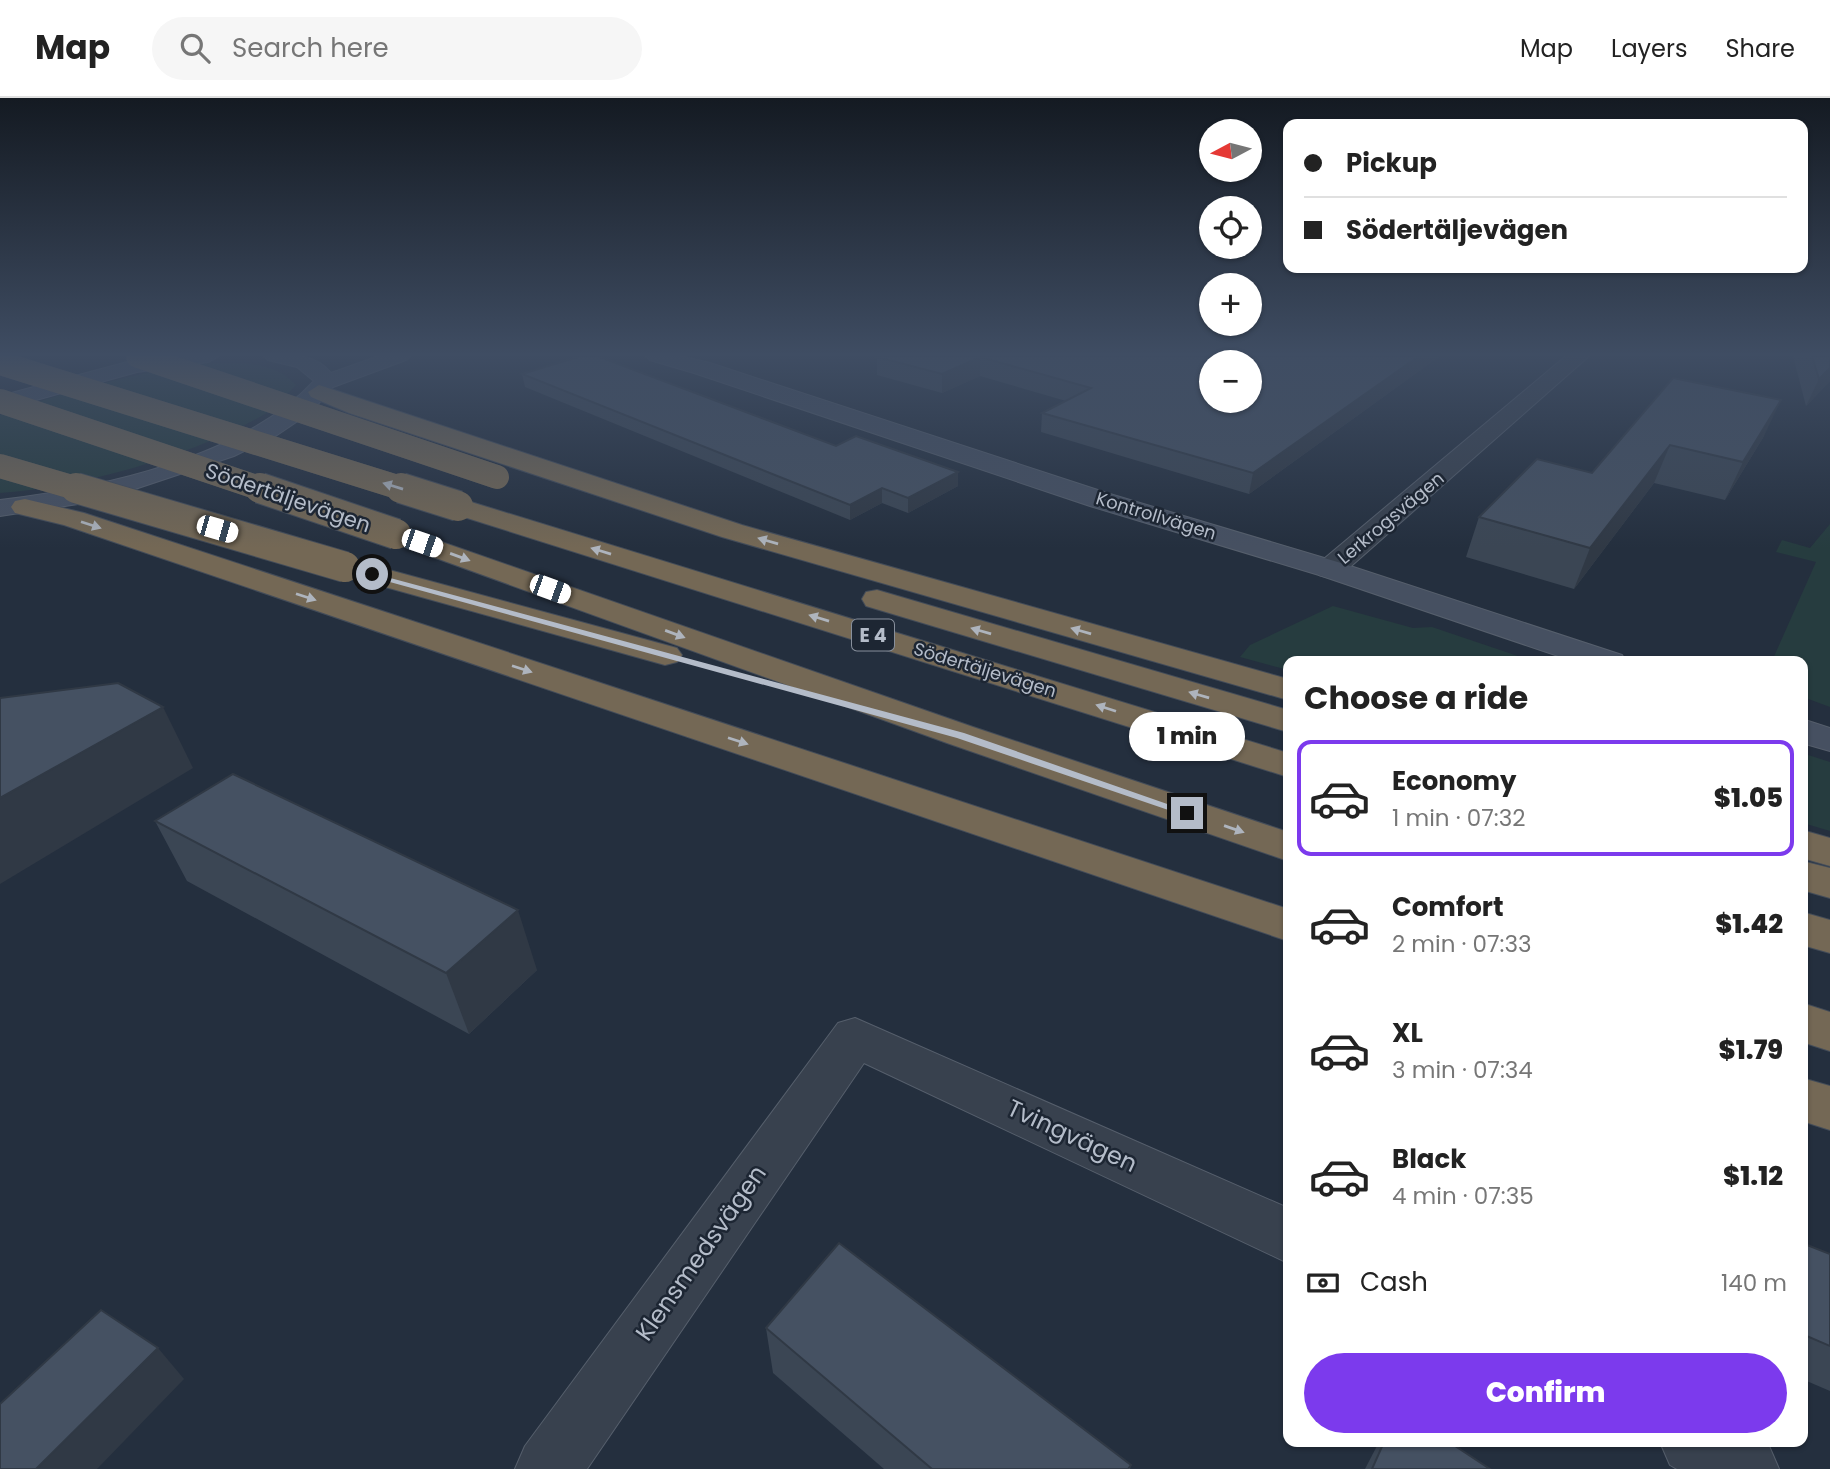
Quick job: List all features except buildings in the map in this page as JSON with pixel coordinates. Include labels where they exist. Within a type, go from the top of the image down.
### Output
[{"type":"highway","name":"Södertäljevägen","points":[[54,420],[396,534],[960,736],[1283,845]]},
{"type":"highway","name":"Södertäljevägen","points":[[182,420],[1283,763]]},
{"type":"highway","points":[[320,420],[766,565],[1283,720]]},
{"type":"highway","points":[[394,420],[732,531],[1283,689]]},
{"type":"highway","points":[[0,466],[345,567],[960,736]]},
{"type":"highway","points":[[12,508],[101,528],[1283,923]]},
{"type":"highway","points":[[1808,846],[1830,852]]},
{"type":"highway","points":[[1808,877],[1830,883]]},
{"type":"highway","points":[[1808,930],[1830,937]]},
{"type":"highway","points":[[1808,1024],[1830,1032]]},
{"type":"highway","points":[[1808,1101],[1830,1108]]},
{"type":"street","points":[[12,508],[78,497],[218,452],[285,420]]},
{"type":"street","name":"Kontrollvägen","points":[[859,420],[1100,500],[1330,569],[1592,656]]},
{"type":"street","name":"Lerkrogsvägen","points":[[1330,569],[1504,420]]},
{"type":"street","points":[[1808,732],[1830,740]]},
{"type":"street","name":"Tvingvägen","points":[[855,1037],[1283,1234]]},
{"type":"street","name":"Klensmedsvägen","points":[[548,1469],[855,1037]]},
{"type":"street","points":[[1703,1447],[1746,1469]]},
{"type":"green space","points":[[0,420],[254,420],[205,443],[137,467],[66,484],[0,493]]},
{"type":"green space","points":[[1830,524],[1830,707],[1808,699],[1808,656],[1774,656],[1816,562],[1776,552],[1782,540],[1810,548]]},
{"type":"green space","points":[[1333,606],[1413,628],[1432,627],[1518,656],[1283,656],[1283,669],[1240,657],[1250,645]]},
{"type":"green space","points":[[1808,755],[1830,762],[1830,831],[1808,824]]},
{"type":"route","points":[[372,574],[960,736],[1187,813]]}]
